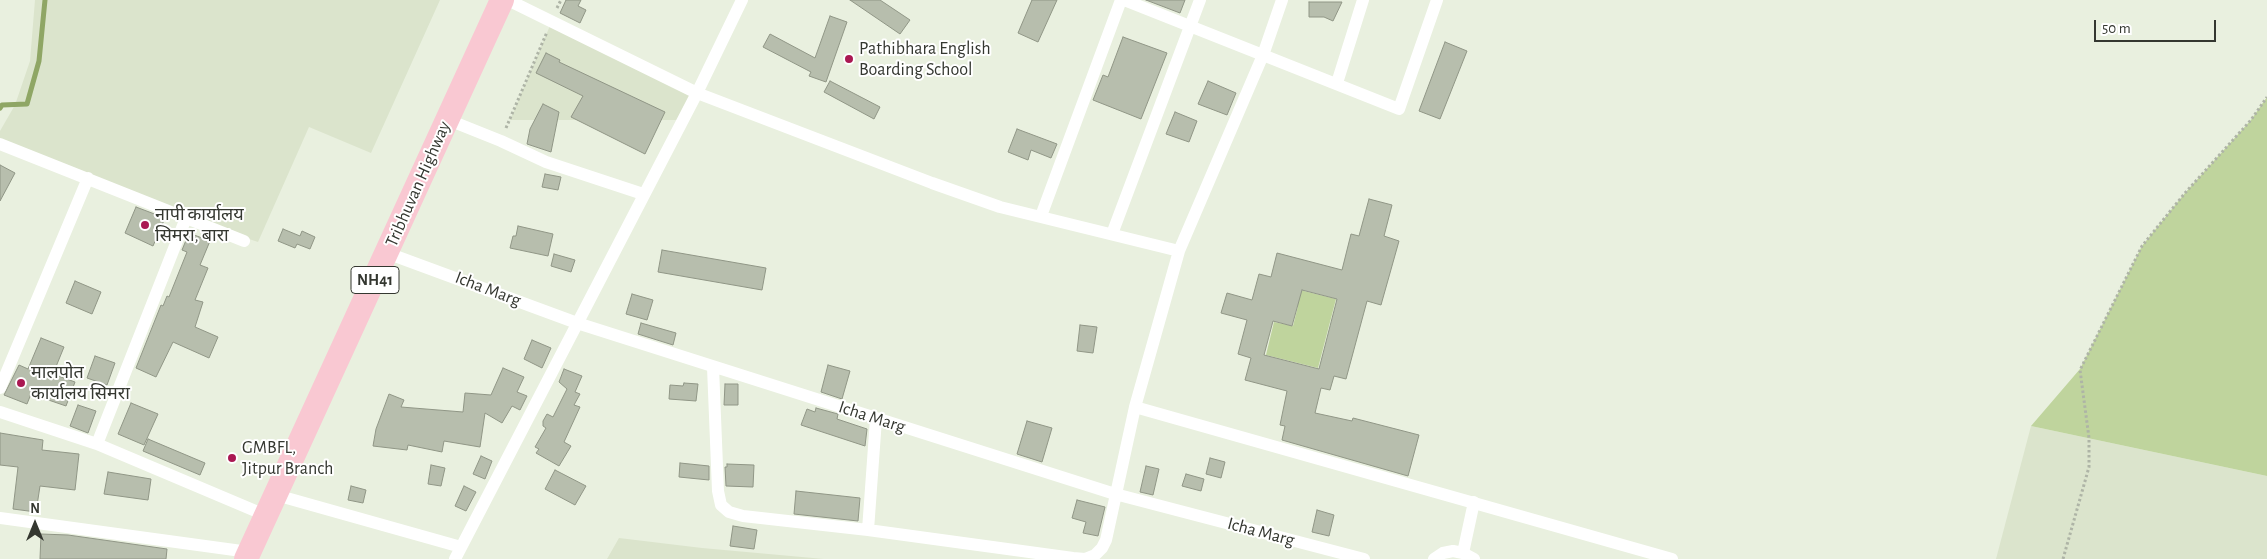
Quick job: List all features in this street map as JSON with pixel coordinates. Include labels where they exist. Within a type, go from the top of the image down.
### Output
[{"type":"highway","name":"Tribhuvan Highway","points":[[248,556],[502,0]]},
{"type":"street","points":[[508,0],[697,92],[932,183],[1000,207],[1179,251]]},
{"type":"street","points":[[455,559],[697,92],[742,0]]},
{"type":"street","points":[[1041,216],[1122,0],[1399,109],[1437,0]]},
{"type":"street","points":[[1112,234],[1192,26],[1200,0]]},
{"type":"street","points":[[713,367],[718,491],[721,505],[730,512],[743,516],[868,530],[1085,559],[1095,555],[1102,548],[1106,540],[1135,407],[1179,251],[1263,55],[1282,0]]},
{"type":"street","points":[[1337,83],[1363,0]]},
{"type":"street","points":[[446,119],[501,141],[546,162],[643,194]]},
{"type":"street","points":[[0,144],[244,241]]},
{"type":"street","points":[[0,388],[88,178]]},
{"type":"street","points":[[97,444],[186,218]]},
{"type":"street","name":"Icha Marg","points":[[387,252],[577,323],[876,419],[1115,494],[1364,559]]},
{"type":"street","points":[[1135,407],[1672,559]]},
{"type":"street","points":[[0,412],[270,505],[461,547]]},
{"type":"street","points":[[868,530],[876,419]]},
{"type":"street","points":[[1434,559],[1443,553],[1453,551],[1468,556],[1474,502]]},
{"type":"street","points":[[0,518],[248,556]]},
{"type":"path","points":[[501,141],[561,0]]},
{"type":"path","points":[[2063,559],[2089,467],[2089,438],[2080,370],[2142,246],[2185,193],[2251,120],[2267,97]]},
{"type":"shaded area","points":[[35,0],[440,0],[371,153],[309,127],[258,242],[186,218],[0,144],[0,131],[15,105],[30,61]]},
{"type":"shaded area","points":[[552,21],[697,93],[682,120],[510,120]]},
{"type":"shaded area","points":[[2031,426],[2267,476],[2267,559],[1996,559]]},
{"type":"shaded area","points":[[619,538],[702,548],[824,559],[607,559]]},
{"type":"green space","points":[[2267,97],[2267,476],[2031,426],[2080,369],[2142,246],[2185,193],[2251,120]]},
{"type":"green space","points":[[1284,286],[1336,299],[1318,368],[1266,355],[1274,322],[1293,326],[1298,306],[1280,301]]},
{"type":"building","points":[[566,0],[581,0],[578,6],[586,10],[580,23],[560,13]]},
{"type":"building","points":[[850,0],[880,0],[910,20],[900,34]]},
{"type":"building","points":[[1032,0],[1057,0],[1038,42],[1018,33]]},
{"type":"building","points":[[1146,0],[1185,0],[1180,13]]},
{"type":"building","points":[[1309,2],[1342,2],[1333,21],[1324,17],[1309,17]]},
{"type":"building","points":[[830,16],[847,22],[826,82],[809,76],[811,72],[763,47],[770,34],[815,58]]},
{"type":"building","points":[[1123,37],[1167,53],[1141,119],[1093,100],[1103,75],[1108,77]]},
{"type":"building","points":[[1445,42],[1467,51],[1440,119],[1419,111]]},
{"type":"building","points":[[546,53],[560,60],[559,62],[665,112],[645,154],[571,117],[583,96],[536,73]]},
{"type":"building","points":[[830,81],[880,107],[874,119],[824,92]]},
{"type":"building","points":[[1208,81],[1236,93],[1227,115],[1198,104]]},
{"type":"building","points":[[543,104],[559,112],[551,152],[527,144],[530,129]]},
{"type":"building","points":[[1175,112],[1197,121],[1189,142],[1166,134]]},
{"type":"building","points":[[1017,129],[1057,144],[1051,158],[1031,150],[1028,160],[1008,152]]},
{"type":"building","points":[[0,165],[15,173],[0,201]]},
{"type":"building","points":[[545,174],[561,177],[558,190],[542,187]]},
{"type":"building","points":[[1369,199],[1392,205],[1384,236],[1399,241],[1381,305],[1367,301],[1346,379],[1334,376],[1330,390],[1321,388],[1315,413],[1352,421],[1353,418],[1419,435],[1408,476],[1282,440],[1285,426],[1280,425],[1287,391],[1245,380],[1251,358],[1238,354],[1247,320],[1221,313],[1227,293],[1252,300],[1259,274],[1271,277],[1277,253],[1342,270],[1351,234],[1359,236]],"holes":[[[1302,290],[1337,299],[1319,369],[1264,355],[1273,321],[1292,326]]]},
{"type":"building","name":"नापी कार्यालय सिमरा, बारा","points":[[136,207],[165,218],[153,246],[125,233]]},
{"type":"building","points":[[518,226],[553,234],[548,256],[510,248],[513,236],[516,236]]},
{"type":"building","points":[[283,229],[300,236],[302,231],[315,237],[310,249],[297,244],[295,248],[278,241]]},
{"type":"building","points":[[189,233],[210,241],[200,265],[208,268],[195,300],[203,302],[195,327],[218,337],[209,358],[173,342],[156,377],[136,368],[161,305],[163,306],[167,296],[169,297],[187,252],[182,250]]},
{"type":"building","points":[[662,250],[766,268],[762,290],[658,272]]},
{"type":"building","points":[[554,254],[575,260],[571,272],[551,266]]},
{"type":"building","points":[[75,281],[101,292],[92,314],[66,303]]},
{"type":"building","points":[[632,294],[653,300],[647,320],[626,314]]},
{"type":"building","points":[[641,323],[676,333],[673,345],[638,334]]},
{"type":"building","points":[[1080,325],[1097,327],[1093,353],[1077,351]]},
{"type":"building","points":[[41,338],[64,347],[53,374],[75,382],[66,406],[31,394],[27,404],[4,395],[19,365],[28,369]]},
{"type":"building","points":[[532,340],[551,348],[542,368],[524,359]]},
{"type":"building","points":[[95,356],[115,363],[107,385],[87,378]]},
{"type":"building","points":[[828,365],[850,371],[842,399],[821,392]]},
{"type":"building","points":[[503,368],[524,377],[517,392],[527,396],[520,410],[512,406],[502,423],[485,413],[480,447],[444,441],[442,452],[408,445],[407,450],[373,446],[376,429],[389,394],[404,400],[401,407],[463,412],[465,393],[491,395]]},
{"type":"building","points":[[564,369],[582,376],[575,392],[580,394],[574,405],[580,407],[564,442],[571,446],[559,466],[536,453],[539,449],[535,447],[546,428],[543,426],[543,421],[547,414],[553,417],[567,389],[559,382]]},
{"type":"building","points":[[684,383],[698,384],[696,401],[669,399],[670,385],[683,386]]},
{"type":"building","points":[[725,384],[738,384],[738,405],[724,405]]},
{"type":"building","points":[[131,403],[158,414],[144,445],[118,434]]},
{"type":"building","points":[[78,405],[96,411],[88,433],[70,426]]},
{"type":"building","points":[[816,408],[838,414],[837,419],[867,429],[865,446],[801,425],[807,409],[815,412]]},
{"type":"building","points":[[1027,421],[1052,428],[1042,462],[1017,454]]},
{"type":"building","points":[[0,433],[43,440],[42,450],[79,454],[75,490],[40,486],[36,512],[13,509],[18,467],[0,465]]},
{"type":"building","points":[[148,439],[205,463],[200,475],[143,451]]},
{"type":"building","points":[[481,456],[492,461],[485,479],[473,474]]},
{"type":"building","points":[[1210,458],[1225,462],[1221,478],[1206,474]]},
{"type":"building","points":[[680,463],[709,466],[709,480],[679,477]]},
{"type":"building","points":[[727,464],[754,465],[753,487],[726,486],[725,467],[727,467]]},
{"type":"building","points":[[431,465],[445,468],[441,486],[428,484]]},
{"type":"building","points":[[1146,466],[1159,469],[1153,495],[1140,492]]},
{"type":"building","points":[[555,470],[586,486],[575,505],[545,489]]},
{"type":"building","points":[[108,472],[151,479],[148,500],[104,494]]},
{"type":"building","points":[[1186,474],[1204,479],[1201,491],[1182,486]]},
{"type":"building","points":[[351,486],[366,490],[363,503],[348,500]]},
{"type":"building","points":[[464,486],[476,492],[466,511],[455,506]]},
{"type":"building","points":[[796,491],[860,498],[858,521],[794,514]]},
{"type":"building","points":[[1077,500],[1105,507],[1098,536],[1083,533],[1086,522],[1072,518]]},
{"type":"building","points":[[1317,510],[1334,515],[1329,536],[1312,532]]},
{"type":"building","points":[[733,526],[757,530],[754,549],[730,546]]},
{"type":"building","points":[[41,534],[68,535],[167,549],[166,559],[40,559]]},
{"type":"waterway","points":[[0,108],[2,105],[27,104],[39,61],[45,0]]},
{"type":"place","name":"Pathibhara English Boarding School","points":[[849,59]]},
{"type":"place","name":"नापी कार्यालय सिमरा, बारा","points":[[145,225]]},
{"type":"place","name":"मालपोत कार्यालय सिमरा","points":[[21,383]]},
{"type":"place","name":"GMBFL, Jitpur Branch","points":[[232,458]]}]
